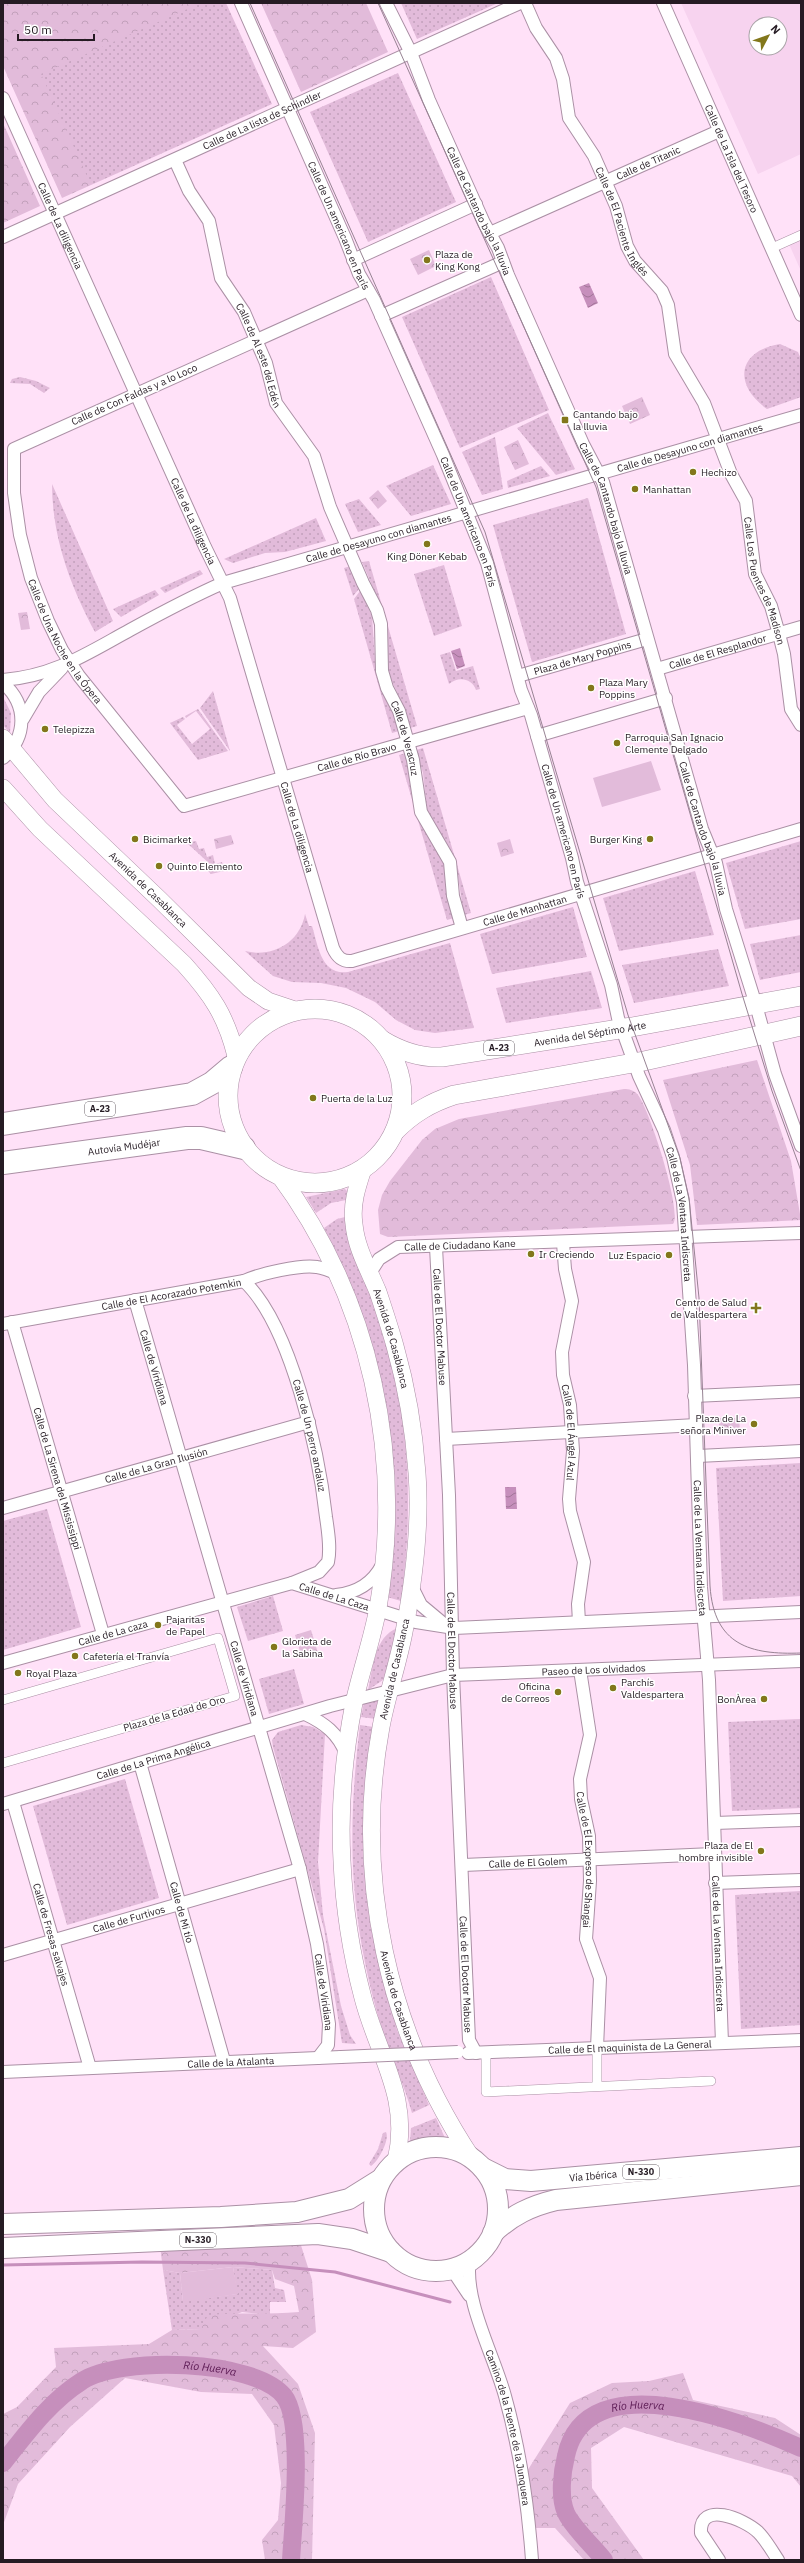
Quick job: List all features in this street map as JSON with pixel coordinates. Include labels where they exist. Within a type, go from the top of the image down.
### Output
[{"type":"highway","name":"A-23","points":[[5,1123],[192,1094],[212,1083],[234,1062]]},
{"type":"highway","name":"Autovía Mudéjar","points":[[3,1162],[187,1138],[205,1138],[244,1148]]},
{"type":"highway","points":[[3,1173],[73,1154]]},
{"type":"highway","name":"N-330","points":[[3,2224],[221,2217],[297,2212],[349,2199],[380,2179],[396,2160],[413,2152],[439,2147],[452,2149],[478,2164],[490,2179],[498,2202],[498,2215],[494,2233],[486,2245],[470,2259],[451,2268],[423,2269],[408,2263],[391,2252],[352,2239],[318,2234],[3,2248]]},
{"type":"highway","name":"Vía Ibérica","points":[[478,2164],[505,2179],[531,2181],[801,2157]]},
{"type":"highway","name":"Vía Ibérica","points":[[494,2233],[506,2221],[520,2212],[556,2200],[801,2174]]},
{"type":"highway","name":"N-330","points":[[380,2179],[374,2205],[375,2220],[379,2234],[391,2252]]},
{"type":"main road","name":"Avenida de Casablanca","points":[[6,748],[55,800],[159,899],[249,988],[268,1001],[298,1011]]},
{"type":"main road","points":[[3,788],[40,829],[163,943],[205,987],[224,1017],[234,1062]]},
{"type":"main road","name":"Avenida del Séptimo Arte","points":[[380,1039],[408,1053],[430,1057],[622,1029],[801,996]]},
{"type":"main road","name":"A-23","points":[[393,1134],[400,1112],[400,1082],[397,1067],[380,1039],[359,1022],[339,1013],[325,1010],[298,1011],[277,1018],[264,1026],[248,1041],[234,1062],[229,1088],[231,1115],[235,1130],[244,1148],[262,1165],[279,1175],[316,1183],[339,1180],[363,1169],[374,1160],[393,1134],[418,1111],[448,1098],[634,1063],[801,1026]]},
{"type":"main road","name":"Avenida de Casablanca","points":[[363,1169],[356,1194],[354,1225],[357,1242],[370,1273],[396,1348],[409,1400],[419,1493],[418,1537],[406,1619],[389,1690],[378,1752],[372,1848],[374,1885],[384,1952],[399,2013],[418,2063],[444,2114],[478,2164]]},
{"type":"main road","points":[[279,1175],[315,1228],[352,1306],[367,1354],[382,1430],[387,1501],[384,1560],[377,1610],[355,1700],[346,1754],[342,1812],[346,1909],[363,1997],[399,2104],[401,2131],[396,2160]]},
{"type":"street","name":"Calle de Un americano en París","points":[[241,3],[287,110],[306,147],[353,260],[381,316],[443,455],[487,563],[581,894],[602,955],[622,1029],[634,1063]]},
{"type":"street","name":"Calle de Cantando bajo la lluvia","points":[[386,3],[411,53],[476,204],[580,437],[600,474],[647,639],[666,698],[702,830],[713,855],[731,927],[765,1035],[777,1081],[801,1146]]},
{"type":"street","name":"Calle de La lista de Schindler","points":[[3,237],[287,110],[520,3]]},
{"type":"street","name":"Calle de El Paciente Inglés","points":[[525,3],[536,28],[551,48],[561,69],[569,118],[594,156],[616,206],[627,246],[635,261],[662,291],[668,306],[675,354],[679,364],[699,393],[719,439]]},
{"type":"street","name":"Calle de La Isla del Tesoro","points":[[663,3],[801,314]]},
{"type":"street","name":"Calle de La diligencia","points":[[3,98],[204,547],[232,603],[334,948],[341,959]]},
{"type":"street","name":"Calle de Titanic","points":[[490,234],[719,131]]},
{"type":"street","name":"Calle de Al este del Edén","points":[[175,160],[189,190],[206,215],[221,278],[244,312],[266,363],[278,408],[314,456],[324,493],[347,548]]},
{"type":"street","points":[[353,260],[476,204]]},
{"type":"street","points":[[772,248],[801,235]]},
{"type":"street","points":[[381,316],[503,262]]},
{"type":"street","points":[[255,339],[368,290]]},
{"type":"street","name":"Calle de Con Faldas y a lo Loco","points":[[14,449],[255,339]]},
{"type":"street","name":"Calle de Desayuno con diamantes","points":[[3,680],[31,677],[66,665],[181,602],[223,583],[801,415]]},
{"type":"street","name":"Calle Los Puentes de Madison","points":[[719,439],[731,474],[746,501],[755,574],[770,606],[779,634],[784,654],[791,709],[801,725]]},
{"type":"street","name":"Calle de Una Noche en la Ópera","points":[[14,449],[14,493],[20,535],[27,564],[66,665],[184,806]]},
{"type":"street","name":"Calle de Veracruz","points":[[347,548],[377,610],[381,624],[382,671],[387,688],[399,711],[408,740],[416,769],[419,805],[429,829],[450,862],[453,896],[462,928]]},
{"type":"street","name":"Calle de El Resplandor","points":[[656,669],[801,627]]},
{"type":"street","name":"Plaza de Mary Poppins","points":[[518,676],[647,639]]},
{"type":"street","name":"Calle de Desayuno con diamantes","points":[[23,719],[39,692],[66,665]]},
{"type":"street","points":[[3,683],[15,698],[23,719]]},
{"type":"street","points":[[537,736],[666,698]]},
{"type":"street","name":"Calle de Río Bravo","points":[[184,806],[408,740],[528,708]]},
{"type":"street","name":"Avenida de Casablanca","points":[[6,748],[21,734],[23,719]]},
{"type":"street","name":"Calle de Manhattan","points":[[341,959],[352,961],[801,829]]},
{"type":"street","name":"Calle de La Ventana Indiscreta","points":[[634,1063],[654,1105],[673,1158],[682,1202],[689,1283],[698,1456],[701,1587],[705,1616],[715,1823],[713,1854],[722,2043]]},
{"type":"street","name":"Calle de Ciudadano Kane","points":[[370,1273],[377,1261],[394,1248],[563,1243],[801,1233]]},
{"type":"street","name":"Calle de El Ángel Azul","points":[[563,1243],[572,1302],[562,1352],[563,1375],[570,1405],[573,1461],[569,1487],[570,1512],[584,1562],[578,1604],[579,1622]]},
{"type":"street","name":"Calle de El Doctor Mabuse","points":[[436,1247],[446,1439],[451,1627],[463,1865],[469,2040],[481,2052]]},
{"type":"street","name":"Calle de El Acorazado Potemkin","points":[[8,1323],[244,1281],[253,1276],[310,1266],[338,1274]]},
{"type":"street","name":"Calle de Un perro andaluz","points":[[244,1281],[255,1291],[276,1331],[297,1382],[309,1422],[324,1493],[329,1556],[325,1567],[319,1572],[292,1583]]},
{"type":"street","name":"Calle de Viridiana","points":[[136,1300],[221,1601],[300,1870],[317,1944],[329,2024],[328,2045],[318,2058]]},
{"type":"street","name":"Calle de La Sirena del Mississippi","points":[[8,1323],[62,1491],[103,1634]]},
{"type":"street","points":[[694,1396],[801,1391]]},
{"type":"street","name":"Calle de La Gran Ilusión","points":[[3,1508],[180,1457],[309,1422]]},
{"type":"street","points":[[446,1439],[696,1425]]},
{"type":"street","points":[[698,1456],[801,1451]]},
{"type":"street","name":"Calle de La caza","points":[[334,1595],[348,1593],[364,1585],[376,1575],[384,1560]]},
{"type":"street","name":"Calle de La Caza","points":[[221,1601],[292,1583],[334,1595],[377,1610]]},
{"type":"street","points":[[411,1585],[421,1605],[451,1627]]},
{"type":"street","name":"Calle de La caza","points":[[3,1663],[221,1601]]},
{"type":"street","points":[[377,1610],[406,1619],[451,1627],[801,1612]]},
{"type":"street","name":"Plaza de la Edad de Oro","points":[[3,1700],[218,1638],[234,1696],[3,1763]]},
{"type":"street","name":"Paseo de Los olvidados","points":[[389,1690],[453,1675],[707,1663],[801,1661]]},
{"type":"street","name":"Calle de El Expreso de Shangai","points":[[580,1670],[590,1735],[580,1779],[581,1798],[588,1826],[590,1881],[586,1939],[600,1978],[597,2048]]},
{"type":"street","name":"Calle de La Prima Angélica","points":[[8,1803],[140,1762],[389,1690]]},
{"type":"street","points":[[304,1714],[327,1726],[336,1736],[346,1754]]},
{"type":"street","name":"Calle de Mi tío","points":[[140,1762],[224,2061]]},
{"type":"street","name":"Calle de Fresas salvajes","points":[[8,1803],[54,1941],[90,2068]]},
{"type":"street","points":[[715,1823],[801,1820]]},
{"type":"street","name":"Calle de El Golem","points":[[463,1865],[713,1854]]},
{"type":"street","name":"Calle de Furtivos","points":[[3,1955],[300,1870]]},
{"type":"street","points":[[715,1883],[801,1880]]},
{"type":"street","name":"Calle de El maquinista de La General","points":[[458,2052],[801,2040]]},
{"type":"street","points":[[597,2048],[597,2086]]},
{"type":"street","name":"Calle de la Atalanta","points":[[3,2072],[224,2061],[458,2052]]},
{"type":"street","points":[[481,2052],[486,2092],[711,2081]]},
{"type":"street","name":"Camino de la Fuente de la Junquera","points":[[470,2259],[468,2279],[471,2298],[497,2368],[512,2422],[528,2503],[532,2560]]},
{"type":"street","name":"Camino de la Fuente de la Junquera","points":[[451,2268],[471,2298]]},
{"type":"street","points":[[719,2560],[701,2533],[703,2519],[708,2514],[716,2513],[747,2524],[758,2532],[778,2560]]},
{"type":"shaded area","points":[[681,3],[801,3],[801,154],[758,174]]},
{"type":"shaded area","points":[[801,238],[801,271],[789,244]]},
{"type":"green space","points":[[3,3],[201,3],[41,74],[91,185],[62,198],[3,66]]},
{"type":"green space","points":[[177,3],[226,3],[272,104],[91,185],[76,180],[19,49]]},
{"type":"green space","points":[[261,3],[366,3],[388,52],[301,92]]},
{"type":"green space","points":[[401,3],[498,3],[417,39]]},
{"type":"green space","points":[[398,73],[456,202],[368,242],[310,112]]},
{"type":"green space","points":[[3,123],[40,206],[3,223]]},
{"type":"green space","points":[[429,250],[436,266],[418,275],[410,259]]},
{"type":"green space","points":[[491,277],[549,410],[460,448],[402,317]]},
{"type":"green space","points":[[780,344],[798,352],[801,359],[801,397],[767,409],[756,400],[749,390],[745,380],[745,370],[748,361],[755,354],[766,348]]},
{"type":"green space","points":[[20,377],[36,381],[50,388],[44,393],[30,384],[10,383],[12,379]]},
{"type":"green space","points":[[642,397],[650,415],[630,424],[622,406]]},
{"type":"green space","points":[[548,413],[575,469],[556,475],[517,428]]},
{"type":"green space","points":[[495,437],[503,489],[482,495],[462,452]]},
{"type":"green space","points":[[518,440],[529,464],[515,470],[504,447]]},
{"type":"green space","points":[[433,465],[451,504],[411,516],[386,486]]},
{"type":"green space","points":[[541,466],[550,476],[508,488],[507,481]]},
{"type":"green space","points":[[52,484],[113,621],[95,632],[70,579],[64,560],[55,523]]},
{"type":"green space","points":[[378,490],[387,501],[378,509],[369,498]]},
{"type":"green space","points":[[588,498],[626,634],[532,662],[493,525]]},
{"type":"green space","points":[[359,499],[381,525],[358,532],[345,504]]},
{"type":"green space","points":[[316,518],[326,541],[285,552],[265,553],[233,563],[224,559]]},
{"type":"green space","points":[[369,561],[417,726],[410,728],[404,707],[388,673],[380,604],[362,562]]},
{"type":"green space","points":[[444,565],[462,626],[434,636],[414,574]]},
{"type":"green space","points":[[351,566],[359,589],[353,596],[344,568]]},
{"type":"green space","points":[[200,570],[203,574],[165,593],[160,588]]},
{"type":"green space","points":[[155,590],[159,595],[121,617],[113,609]]},
{"type":"green space","points":[[360,591],[372,616],[376,675],[393,710],[399,731],[392,733],[354,599]]},
{"type":"green space","points":[[27,612],[30,629],[21,630],[18,613]]},
{"type":"green space","points":[[450,652],[456,671],[473,666],[480,689],[476,690],[471,683],[460,679],[449,684],[440,655]]},
{"type":"green space","points":[[213,691],[230,751],[200,708]]},
{"type":"green space","points":[[3,697],[11,713],[10,733],[3,725]]},
{"type":"green space","points":[[198,709],[228,751],[198,760],[170,723],[183,717],[185,719],[177,725],[192,744],[210,729],[196,711],[186,718],[185,716]]},
{"type":"green space","points":[[423,748],[471,913],[464,915],[456,864],[449,847],[427,810],[423,773],[416,750]]},
{"type":"green space","points":[[406,753],[418,817],[445,865],[454,918],[447,920],[399,755]]},
{"type":"green space","points":[[651,761],[661,790],[602,807],[593,778]]},
{"type":"green space","points":[[231,835],[234,844],[216,849],[214,839]]},
{"type":"green space","points":[[510,839],[514,853],[501,857],[497,843]]},
{"type":"green space","points":[[196,841],[199,849],[204,848],[207,857],[213,855],[215,864],[222,862],[224,871],[211,874],[207,870],[211,865],[187,843]]},
{"type":"green space","points":[[801,841],[801,919],[745,929],[726,863]]},
{"type":"green space","points":[[695,871],[714,935],[619,951],[603,898]]},
{"type":"green space","points":[[573,907],[587,957],[492,974],[480,934]]},
{"type":"green space","points":[[305,914],[309,926],[312,926],[322,958],[332,969],[339,972],[348,972],[450,943],[474,1028],[435,1033],[415,1030],[396,1020],[375,1002],[346,988],[321,983],[292,982],[273,976],[245,951],[255,953],[265,952],[275,950],[283,946],[297,933]]},
{"type":"green space","points":[[801,935],[801,972],[760,980],[750,944]]},
{"type":"green space","points":[[718,949],[729,986],[634,1003],[622,965]]},
{"type":"green space","points":[[591,971],[602,1008],[506,1023],[496,988]]},
{"type":"green space","points":[[757,1060],[791,1161],[801,1220],[697,1225],[690,1165],[663,1080]]},
{"type":"green space","points":[[624,1089],[631,1090],[638,1095],[650,1119],[669,1182],[675,1216],[673,1224],[388,1237],[380,1234],[378,1210],[382,1195],[390,1181],[422,1140],[435,1129],[459,1119]]},
{"type":"green space","points":[[345,1189],[347,1191],[346,1200],[331,1203],[316,1213],[306,1197]]},
{"type":"green space","points":[[345,1217],[387,1346],[403,1423],[408,1483],[408,1512],[405,1572],[401,1601],[387,1597],[393,1528],[344,1270],[324,1228],[337,1219]]},
{"type":"green space","points":[[719,1418],[739,1418],[740,1431],[719,1432]]},
{"type":"green space","points":[[801,1463],[801,1596],[723,1601],[716,1468]]},
{"type":"green space","points":[[47,1509],[81,1627],[3,1650],[3,1521]]},
{"type":"green space","points":[[273,1596],[283,1631],[248,1641],[237,1607]]},
{"type":"green space","points":[[398,1628],[386,1675],[383,1680],[368,1690],[373,1663],[379,1646],[390,1632]]},
{"type":"green space","points":[[311,1630],[318,1653],[302,1658],[295,1635]]},
{"type":"green space","points":[[294,1669],[304,1704],[269,1714],[259,1679]]},
{"type":"green space","points":[[381,1699],[376,1719],[361,1717],[364,1702]]},
{"type":"green space","points":[[801,1719],[801,1808],[732,1811],[728,1722]]},
{"type":"green space","points":[[301,1725],[313,1727],[325,1734],[318,1862],[323,1915],[341,2006],[350,2035],[356,2044],[342,2043],[324,1929],[273,1747],[272,1740],[278,1732]]},
{"type":"green space","points":[[360,1725],[374,1727],[376,1947],[397,2030],[429,2105],[412,2113],[378,2016],[368,1978],[356,1906],[352,1837],[353,1801]]},
{"type":"green space","points":[[125,1779],[159,1898],[67,1925],[33,1806]]},
{"type":"green space","points":[[801,1891],[801,2025],[741,2029],[735,1895]]},
{"type":"green space","points":[[436,2118],[445,2138],[410,2142],[411,2128]]},
{"type":"green space","points":[[386,2132],[387,2136],[383,2150],[371,2166],[369,2164],[378,2149],[383,2133]]},
{"type":"green space","points":[[299,2239],[312,2280],[316,2332],[293,2348],[263,2346],[298,2384],[315,2433],[312,2560],[265,2560],[262,2540],[278,2520],[281,2483],[274,2425],[252,2394],[201,2392],[125,2378],[70,2427],[18,2484],[3,2525],[3,2414],[17,2407],[56,2367],[54,2348],[149,2344],[172,2330],[201,2329],[208,2315],[299,2312],[294,2286],[275,2279],[272,2270],[233,2267],[180,2273],[163,2270],[160,2246]]},
{"type":"green space","points":[[233,2267],[272,2270],[275,2288],[284,2290],[286,2302],[270,2302],[270,2315],[242,2312],[202,2329],[172,2330],[163,2270],[180,2273],[183,2301],[237,2294]]},
{"type":"green space","points":[[233,2267],[238,2294],[183,2302],[180,2273]]},
{"type":"green space","points":[[683,2373],[693,2400],[775,2418],[801,2435],[801,2487],[792,2476],[624,2427],[591,2448],[592,2488],[644,2560],[584,2560],[555,2528],[530,2528],[524,2476],[570,2403],[612,2383],[649,2381]]},
{"type":"water","points":[[589,283],[598,303],[588,308],[579,287]]},
{"type":"water","points":[[460,648],[465,666],[457,669],[451,651]]},
{"type":"water","points":[[505,1487],[516,1487],[517,1509],[506,1509]]},
{"type":"waterway","points":[[3,2265],[142,2262],[245,2263],[335,2272],[450,2302]]},
{"type":"waterway","name":"Río Huerva","points":[[3,2463],[39,2419],[59,2398],[82,2381],[100,2373],[125,2368],[155,2365],[186,2365],[217,2368],[245,2375],[268,2384],[284,2396],[290,2409],[294,2427],[296,2450],[295,2500],[291,2560]]},
{"type":"waterway","name":"Río Huerva","points":[[604,2560],[569,2519],[562,2500],[562,2477],[566,2456],[580,2427],[603,2411],[634,2405],[670,2407],[707,2414],[743,2425],[801,2448]]},
{"type":"tram line","points":[[250,3],[485,532],[628,1015],[680,1158],[689,1198],[699,1298],[710,1586],[713,1606],[719,1622],[727,1634],[738,1642],[751,1648],[766,1652],[801,1653]]},
{"type":"tram line","points":[[378,3],[596,487],[742,994],[772,1091],[801,1171]]},
{"type":"place","name":"Plaza de King Kong","points":[[427,260]]},
{"type":"place","name":"Cantando bajo la lluvia","points":[[565,420]]},
{"type":"place","name":"Hechizo","points":[[693,472]]},
{"type":"place","name":"Manhattan","points":[[635,489]]},
{"type":"place","name":"King Döner Kebab","points":[[427,544]]},
{"type":"place","name":"Plaza Mary Poppins","points":[[591,688]]},
{"type":"place","name":"Telepizza","points":[[45,729]]},
{"type":"place","name":"Parroquia San Ignacio Clemente Delgado","points":[[617,743]]},
{"type":"place","name":"Bicimarket","points":[[135,839]]},
{"type":"place","name":"Burger King","points":[[650,839]]},
{"type":"place","name":"Quinto Elemento","points":[[159,866]]},
{"type":"place","name":"Puerta de la Luz","points":[[313,1098]]},
{"type":"place","name":"Ir Creciendo","points":[[531,1254]]},
{"type":"place","name":"Luz Espacio","points":[[669,1255]]},
{"type":"place","name":"Centro de Salud de Valdespartera","points":[[756,1308]]},
{"type":"place","name":"Plaza de La señora Miniver","points":[[754,1424]]},
{"type":"place","name":"Pajaritas de Papel","points":[[158,1625]]},
{"type":"place","name":"Glorieta de la Sabina","points":[[274,1647]]},
{"type":"place","name":"Cafetería el Tranvía","points":[[75,1656]]},
{"type":"place","name":"Royal Plaza","points":[[18,1673]]},
{"type":"place","name":"Parchís Valdespartera","points":[[613,1688]]},
{"type":"place","name":"Oficina de Correos","points":[[558,1692]]},
{"type":"place","name":"BonÀrea","points":[[764,1699]]},
{"type":"place","name":"Plaza de El hombre invisible","points":[[761,1851]]}]
